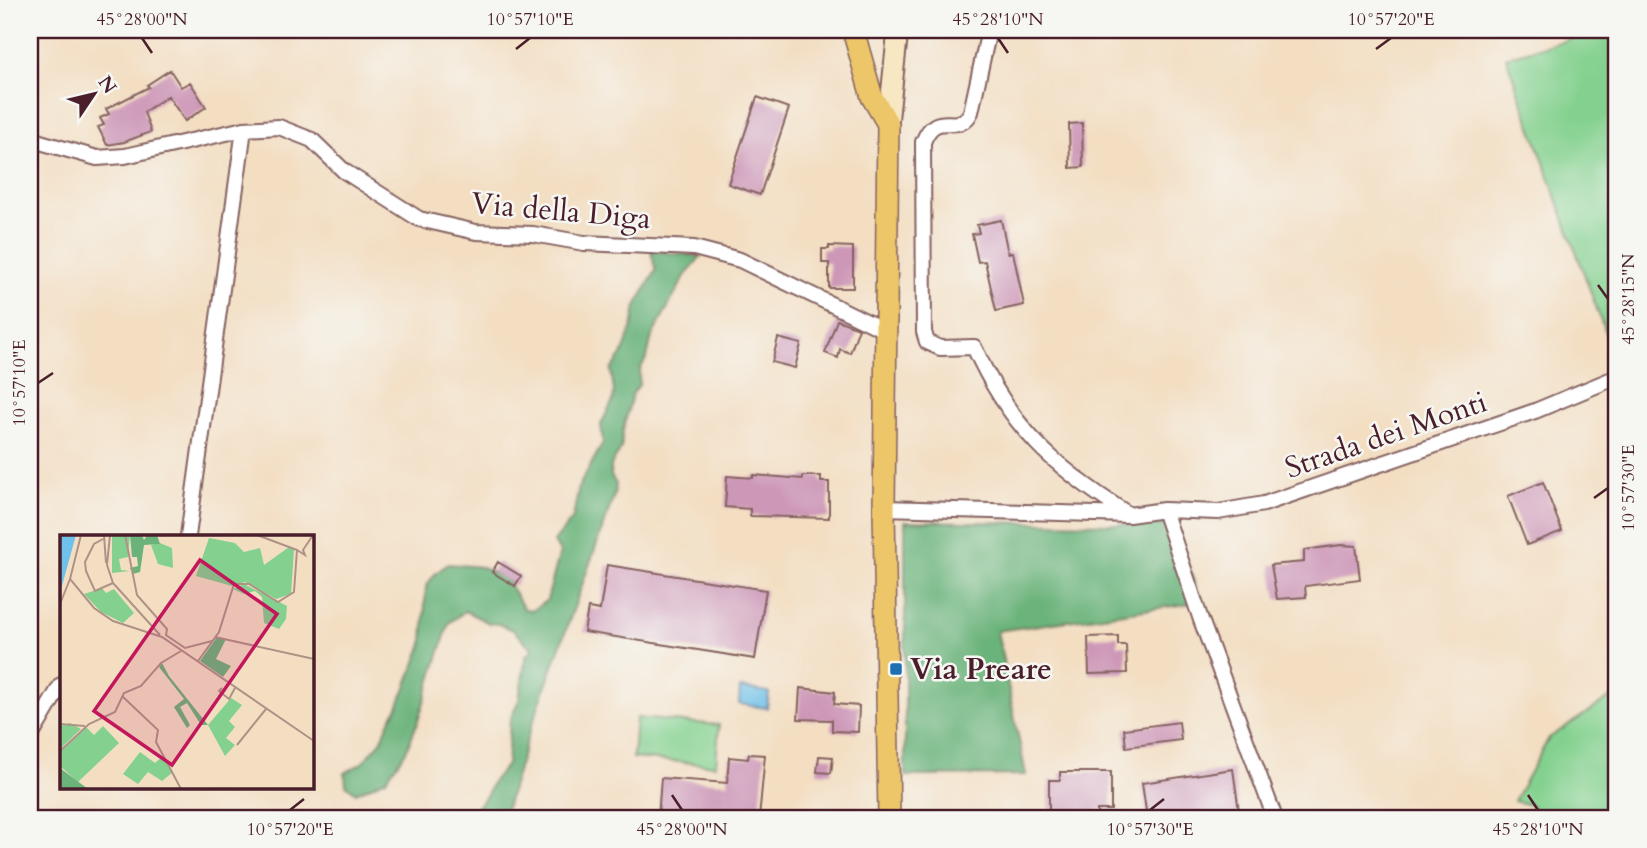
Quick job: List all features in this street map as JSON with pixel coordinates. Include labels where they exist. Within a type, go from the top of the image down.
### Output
[{"type":"main road","points":[[853,30],[872,97],[888,124]]},
{"type":"main road","points":[[889,818],[884,509],[888,124],[898,30]]},
{"type":"street","points":[[989,30],[967,120],[959,124],[936,124],[928,130],[923,142],[924,331],[927,342],[940,348],[974,347],[996,392],[1014,418],[1045,453],[1082,485],[1129,515]]},
{"type":"street","name":"Via della Diga","points":[[30,136],[40,142],[97,158],[125,156],[244,129],[279,127],[312,140],[344,171],[419,219],[476,232],[533,234],[584,243],[694,248],[740,260],[886,331]]},
{"type":"street","points":[[188,535],[244,129]]},
{"type":"street","name":"Strada dei Monti","points":[[884,509],[1129,515],[1164,510],[1218,512],[1264,504],[1535,411],[1617,377]]},
{"type":"street","points":[[1164,510],[1201,620],[1275,818]]},
{"type":"street","points":[[30,738],[60,687]]},
{"type":"green space","points":[[1602,30],[1617,30],[1617,365],[1506,57]]},
{"type":"green space","points":[[651,251],[701,256],[685,276],[652,336],[647,357],[640,369],[639,385],[632,394],[621,449],[611,465],[611,476],[616,484],[615,493],[528,736],[503,818],[467,818],[487,795],[493,781],[507,765],[510,720],[519,700],[526,656],[533,649],[513,630],[489,623],[465,611],[449,623],[406,751],[386,779],[356,793],[346,785],[345,773],[362,763],[380,743],[398,707],[423,644],[426,586],[436,573],[448,564],[482,567],[506,579],[524,609],[533,610],[547,600],[560,552],[554,542],[573,518],[579,486],[603,443],[601,424],[613,401],[611,370],[622,355],[632,328],[636,306],[656,270]]},
{"type":"green space","points":[[905,521],[1174,525],[1201,602],[997,631],[1026,775],[905,776]]},
{"type":"green space","points":[[1617,693],[1617,818],[1543,818],[1531,805],[1514,801],[1549,738]]},
{"type":"green space","points":[[636,718],[719,725],[716,765],[633,758]]},
{"type":"water","points":[[740,688],[769,692],[767,708],[739,704]]},
{"type":"building","points":[[170,70],[181,87],[190,82],[206,107],[185,121],[168,96],[144,112],[151,132],[107,145],[98,127],[104,125],[100,118],[109,114],[106,109],[149,87],[147,85]]},
{"type":"building","points":[[757,97],[789,108],[760,195],[728,184]]},
{"type":"building","points":[[1082,123],[1083,167],[1070,168],[1069,124]]},
{"type":"building","points":[[1001,220],[1008,253],[1013,252],[1024,305],[996,311],[985,261],[978,262],[972,234],[979,233],[977,225]]},
{"type":"building","points":[[829,246],[853,247],[853,288],[829,288],[829,263],[822,263],[822,249],[829,249]]},
{"type":"building","points":[[837,320],[859,328],[850,353],[840,349],[838,358],[825,353]]},
{"type":"building","points":[[778,338],[801,344],[795,368],[772,362]]},
{"type":"building","points":[[753,475],[803,479],[803,476],[821,476],[821,482],[829,482],[829,518],[750,516],[750,509],[725,507],[727,476],[753,478]]},
{"type":"building","points":[[1543,482],[1562,531],[1527,545],[1508,496]]},
{"type":"building","points":[[1341,545],[1356,546],[1360,579],[1305,586],[1306,597],[1277,599],[1271,565],[1304,562],[1304,550]]},
{"type":"building","points":[[498,562],[521,576],[515,586],[492,572]]},
{"type":"building","points":[[607,565],[766,590],[755,659],[584,632],[588,608],[600,610]]},
{"type":"building","points":[[1118,636],[1118,645],[1126,645],[1127,673],[1089,674],[1088,637]]},
{"type":"building","points":[[800,688],[835,692],[834,704],[859,706],[858,732],[832,731],[832,720],[798,719]]},
{"type":"building","points":[[1179,722],[1181,740],[1126,747],[1124,729]]},
{"type":"building","points":[[749,754],[765,755],[759,818],[658,818],[661,778],[727,783],[729,757],[748,759]]},
{"type":"building","points":[[819,756],[833,757],[831,773],[817,772]]},
{"type":"building","points":[[1233,769],[1240,818],[1147,818],[1142,783]]},
{"type":"building","points":[[1060,772],[1111,772],[1111,810],[1097,810],[1097,818],[1049,818],[1049,780],[1060,780]]},
{"type":"place","name":"Via Preare","points":[[896,669]]}]
